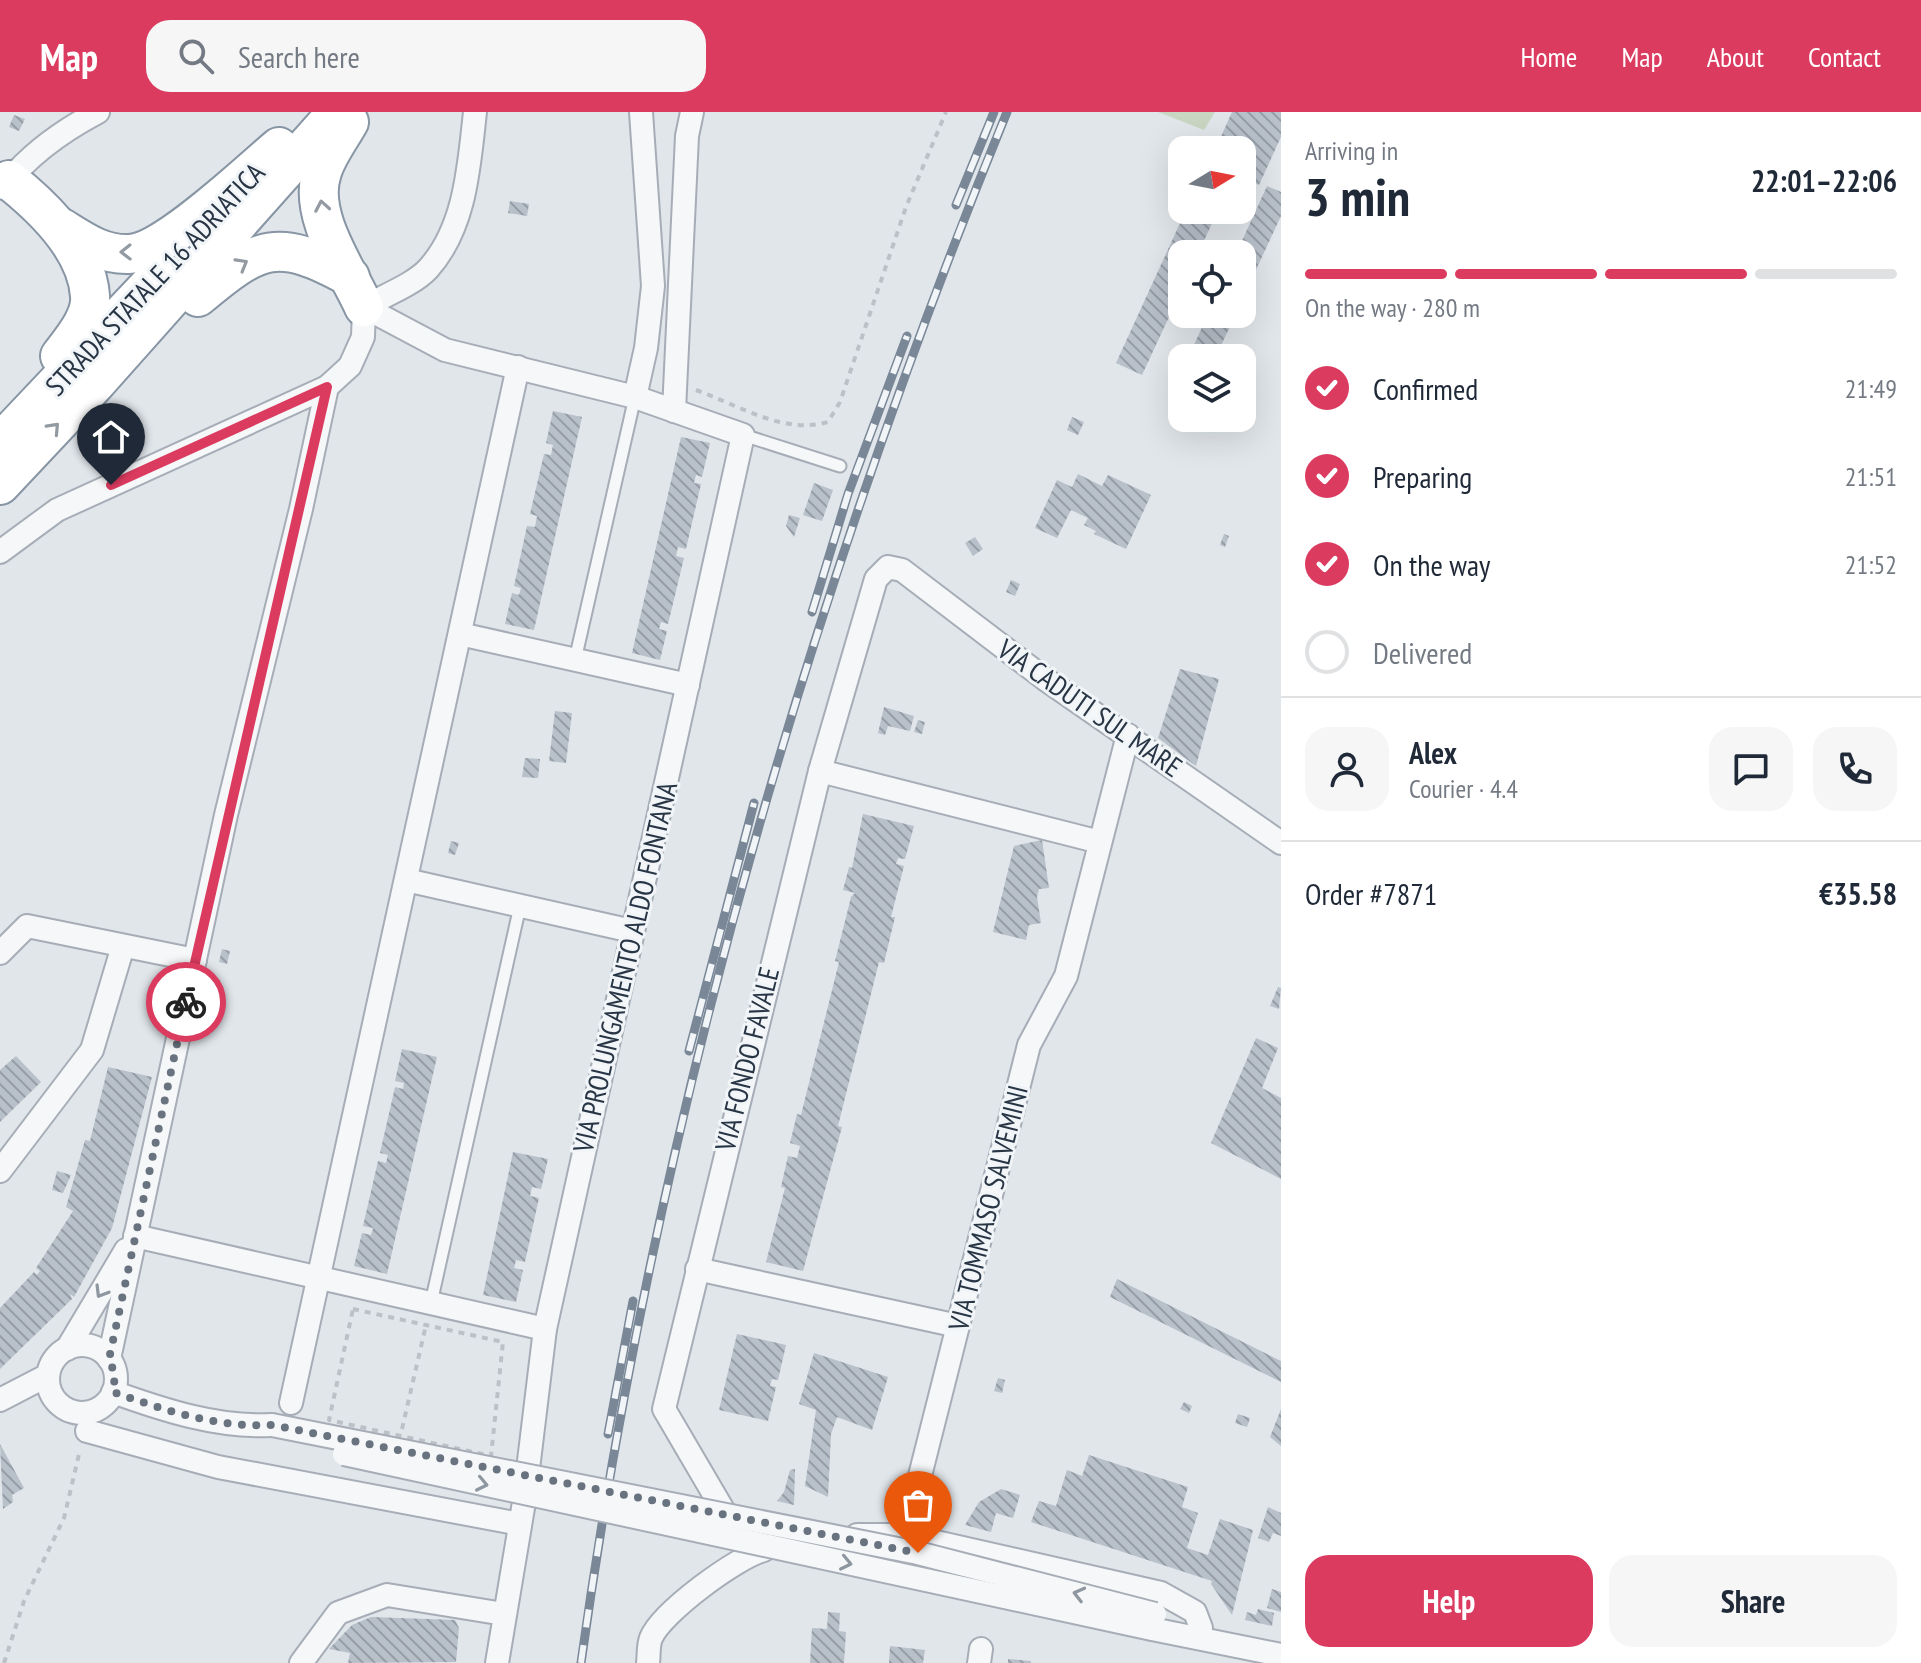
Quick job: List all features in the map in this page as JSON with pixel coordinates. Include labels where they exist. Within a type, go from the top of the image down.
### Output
[{"type":"highway","name":"STRADA STATALE 16 ADRIATICA","points":[[0,443],[279,147],[307,112]]},
{"type":"highway","name":"STRADA STATALE 16 ADRIATICA","points":[[0,485],[95,384],[337,112]]},
{"type":"highway","points":[[354,112],[321,172],[319,199],[327,228],[357,292]]},
{"type":"highway","points":[[4,186],[99,251],[131,255],[161,244],[279,147]]},
{"type":"highway","points":[[0,435],[79,331],[91,298],[83,266],[57,225]]},
{"type":"highway","points":[[95,384],[240,262],[272,250],[311,256],[357,292]]},
{"type":"street","points":[[4,186],[69,128],[98,112]]},
{"type":"street","points":[[357,292],[427,271],[452,233],[469,174],[475,112]]},
{"type":"street","points":[[635,397],[646,348],[653,286],[641,112]]},
{"type":"street","points":[[674,411],[687,136],[692,112]]},
{"type":"street","points":[[357,292],[445,350],[635,397],[743,435]]},
{"type":"street","points":[[0,552],[57,510],[327,387],[350,366],[363,337],[357,292]]},
{"type":"street","points":[[291,1403],[518,367]]},
{"type":"street","points":[[135,1236],[67,1349],[56,1357],[48,1375],[53,1396],[63,1407],[76,1412],[98,1408],[113,1392],[115,1375],[109,1359],[135,1236],[327,387]]},
{"type":"street","name":"VIA PROLUNGAMENTO ALDO FONTANA","points":[[497,1663],[522,1513],[545,1329],[743,435]]},
{"type":"street","name":"VIA FONDO FAVALE","points":[[749,1554],[664,1409],[820,771],[876,579],[888,567],[902,570]]},
{"type":"street","name":"VIA CADUTI SUL MARE","points":[[902,570],[1045,679],[1281,843]]},
{"type":"street","points":[[460,634],[688,685]]},
{"type":"street","name":"VIA TOMMASO SALVEMINI","points":[[905,1535],[1029,1045],[1066,976],[1128,735]]},
{"type":"street","points":[[820,771],[1100,842]]},
{"type":"street","points":[[406,880],[632,931]]},
{"type":"street","points":[[0,953],[27,926],[195,960]]},
{"type":"street","points":[[0,1171],[92,1050],[123,946]]},
{"type":"street","points":[[135,1236],[318,1278],[428,1314],[545,1329]]},
{"type":"street","points":[[697,1269],[958,1326]]},
{"type":"street","points":[[67,1349],[93,1347],[109,1359]]},
{"type":"street","points":[[0,1400],[48,1375]]},
{"type":"street","points":[[113,1392],[166,1410],[1153,1621],[1281,1653]]},
{"type":"street","points":[[87,1431],[218,1467],[522,1513]]},
{"type":"street","points":[[648,1663],[651,1637],[695,1591],[749,1554],[829,1535],[905,1535],[1161,1593],[1195,1612],[1201,1628]]},
{"type":"street","points":[[301,1663],[338,1613],[387,1595],[504,1614]]},
{"type":"street","points":[[1153,1621],[1201,1628],[1281,1653]]},
{"type":"lane","points":[[575,660],[635,397]]},
{"type":"lane","points":[[743,435],[840,466]]},
{"type":"lane","points":[[428,1314],[520,906]]},
{"type":"path","points":[[675,383],[775,421],[808,427],[828,422],[840,402],[906,207],[946,112]]},
{"type":"path","points":[[329,1420],[353,1309],[428,1314],[503,1342],[491,1456]]},
{"type":"path","points":[[401,1436],[428,1314]]},
{"type":"path","points":[[4,1663],[24,1601],[64,1518],[87,1431]]},
{"type":"green space","points":[[1158,112],[1215,112],[1204,130]]},
{"type":"building","points":[[1232,112],[1281,112],[1281,137],[1259,185],[1256,184],[1256,136],[1221,136]]},
{"type":"building","points":[[14,115],[25,119],[19,131],[9,127]]},
{"type":"building","points":[[1267,186],[1281,192],[1281,216],[1256,270],[1256,240],[1242,240],[1250,224],[1256,224],[1256,210]]},
{"type":"building","points":[[510,201],[529,204],[527,216],[508,213]]},
{"type":"building","points":[[1180,224],[1212,224],[1204,240],[1172,240]]},
{"type":"building","points":[[1168,249],[1168,319],[1142,375],[1116,363]]},
{"type":"building","points":[[1202,328],[1229,328],[1222,344],[1194,344]]},
{"type":"building","points":[[553,411],[582,417],[534,630],[505,624],[512,593],[519,595],[521,588],[514,586],[527,526],[535,527],[537,516],[530,514],[544,454],[551,455],[553,445],[546,443]]},
{"type":"building","points":[[1072,417],[1084,422],[1078,435],[1067,430]]},
{"type":"building","points":[[681,437],[710,443],[702,477],[696,475],[694,483],[701,484],[686,549],[678,547],[676,556],[684,558],[668,624],[661,622],[659,629],[667,631],[660,660],[632,653]]},
{"type":"building","points":[[1078,474],[1102,486],[1108,475],[1151,495],[1126,549],[1094,534],[1096,531],[1084,525],[1088,518],[1071,510],[1057,538],[1035,528],[1057,480],[1072,487]]},
{"type":"building","points":[[814,483],[833,490],[822,521],[803,515]]},
{"type":"building","points":[[789,515],[800,518],[794,537],[786,526]]},
{"type":"building","points":[[1224,534],[1229,536],[1225,547],[1220,545]]},
{"type":"building","points":[[975,537],[983,549],[973,556],[965,543]]},
{"type":"building","points":[[1011,580],[1020,584],[1015,596],[1006,592]]},
{"type":"building","points":[[1180,669],[1219,679],[1196,766],[1158,738]]},
{"type":"building","points":[[884,707],[914,716],[910,731],[888,726],[885,735],[878,733]]},
{"type":"building","points":[[555,711],[572,713],[566,763],[549,761]]},
{"type":"building","points":[[918,720],[925,722],[922,734],[914,732]]},
{"type":"building","points":[[525,758],[540,759],[538,778],[522,777]]},
{"type":"building","points":[[863,814],[914,826],[905,859],[898,858],[896,864],[904,866],[891,917],[895,917],[884,963],[879,962],[838,1126],[842,1127],[803,1271],[766,1262],[785,1188],[781,1187],[788,1156],[797,1158],[800,1146],[790,1143],[797,1114],[801,1115],[839,962],[835,961],[851,897],[855,893],[843,890],[849,867],[852,868]]},
{"type":"building","points":[[1042,840],[1049,888],[1039,889],[1037,897],[1041,923],[1029,925],[1026,940],[993,932],[1014,846]]},
{"type":"building","points":[[451,841],[459,843],[455,855],[448,853]]},
{"type":"building","points":[[222,949],[230,951],[227,964],[219,962]]},
{"type":"building","points":[[1278,987],[1281,988],[1279,1009],[1270,1006]]},
{"type":"building","points":[[1256,1038],[1278,1048],[1262,1088],[1281,1098],[1281,1179],[1211,1143]]},
{"type":"building","points":[[402,1049],[437,1057],[387,1274],[354,1266],[362,1233],[371,1235],[373,1228],[363,1226],[378,1161],[386,1163],[388,1155],[380,1153],[395,1087],[403,1089],[404,1083],[395,1081]]},
{"type":"building","points":[[16,1056],[41,1082],[0,1122],[0,1070]]},
{"type":"building","points":[[108,1067],[152,1077],[112,1228],[74,1297],[70,1294],[72,1299],[0,1369],[0,1308],[34,1272],[37,1275],[40,1271],[36,1268],[73,1211],[66,1207],[85,1140],[90,1141]]},
{"type":"building","points":[[513,1152],[548,1159],[541,1189],[532,1187],[530,1196],[539,1198],[525,1262],[516,1260],[514,1268],[523,1270],[516,1302],[483,1295]]},
{"type":"building","points":[[57,1171],[71,1175],[63,1193],[52,1190]]},
{"type":"building","points":[[1117,1279],[1281,1361],[1281,1382],[1110,1297]]},
{"type":"building","points":[[737,1334],[786,1345],[778,1380],[772,1379],[770,1386],[776,1387],[768,1421],[719,1410]]},
{"type":"building","points":[[814,1353],[888,1377],[872,1430],[837,1417],[831,1434],[828,1497],[805,1486],[816,1410],[799,1404]]},
{"type":"building","points":[[998,1378],[1005,1380],[1002,1393],[994,1391]]},
{"type":"building","points":[[1184,1402],[1192,1406],[1189,1413],[1180,1409]]},
{"type":"building","points":[[1281,1409],[1281,1446],[1270,1437]]},
{"type":"building","points":[[1238,1414],[1250,1418],[1247,1427],[1235,1423]]},
{"type":"building","points":[[0,1444],[24,1488],[12,1495],[13,1502],[3,1509]]},
{"type":"building","points":[[1089,1455],[1188,1487],[1182,1507],[1198,1513],[1187,1548],[1208,1555],[1220,1519],[1253,1530],[1232,1615],[1212,1581],[1031,1522],[1039,1501],[1056,1506],[1067,1470],[1082,1476]]},
{"type":"building","points":[[795,1469],[794,1505],[777,1501],[784,1492],[790,1470]]},
{"type":"building","points":[[1001,1489],[1020,1495],[1013,1518],[996,1513],[991,1532],[965,1525],[979,1502]]},
{"type":"building","points":[[1268,1507],[1281,1513],[1281,1536],[1273,1533],[1269,1542],[1258,1538]]},
{"type":"building","points":[[1272,1589],[1281,1592],[1281,1612],[1267,1608]]},
{"type":"building","points":[[1258,1609],[1274,1613],[1272,1626],[1245,1620],[1247,1612],[1256,1615]]},
{"type":"building","points":[[828,1612],[840,1613],[839,1631],[846,1632],[844,1663],[810,1663],[812,1628],[827,1629]]},
{"type":"building","points":[[371,1617],[455,1620],[459,1628],[456,1662],[348,1663],[350,1653],[329,1649],[352,1625]]},
{"type":"building","points":[[890,1646],[925,1650],[923,1663],[889,1663]]},
{"type":"building","points":[[1008,1659],[1031,1661],[1031,1663],[1008,1663]]},
{"type":"railway","points":[[956,205],[994,112]]},
{"type":"railway","points":[[581,1663],[612,1464],[650,1266],[695,1070],[746,874],[803,681],[865,489],[933,300],[1007,112]]},
{"type":"railway","points":[[812,612],[848,494],[907,336]]},
{"type":"railway","points":[[689,1051],[754,803]]},
{"type":"railway","points":[[608,1434],[633,1301]]},
{"type":"way so far","points":[[186,1002],[109,1359],[115,1375],[113,1392],[193,1416],[247,1426],[272,1425],[918,1553]]},
{"type":"route","points":[[111,485],[327,387],[301,509],[226,815],[186,1002]]}]
